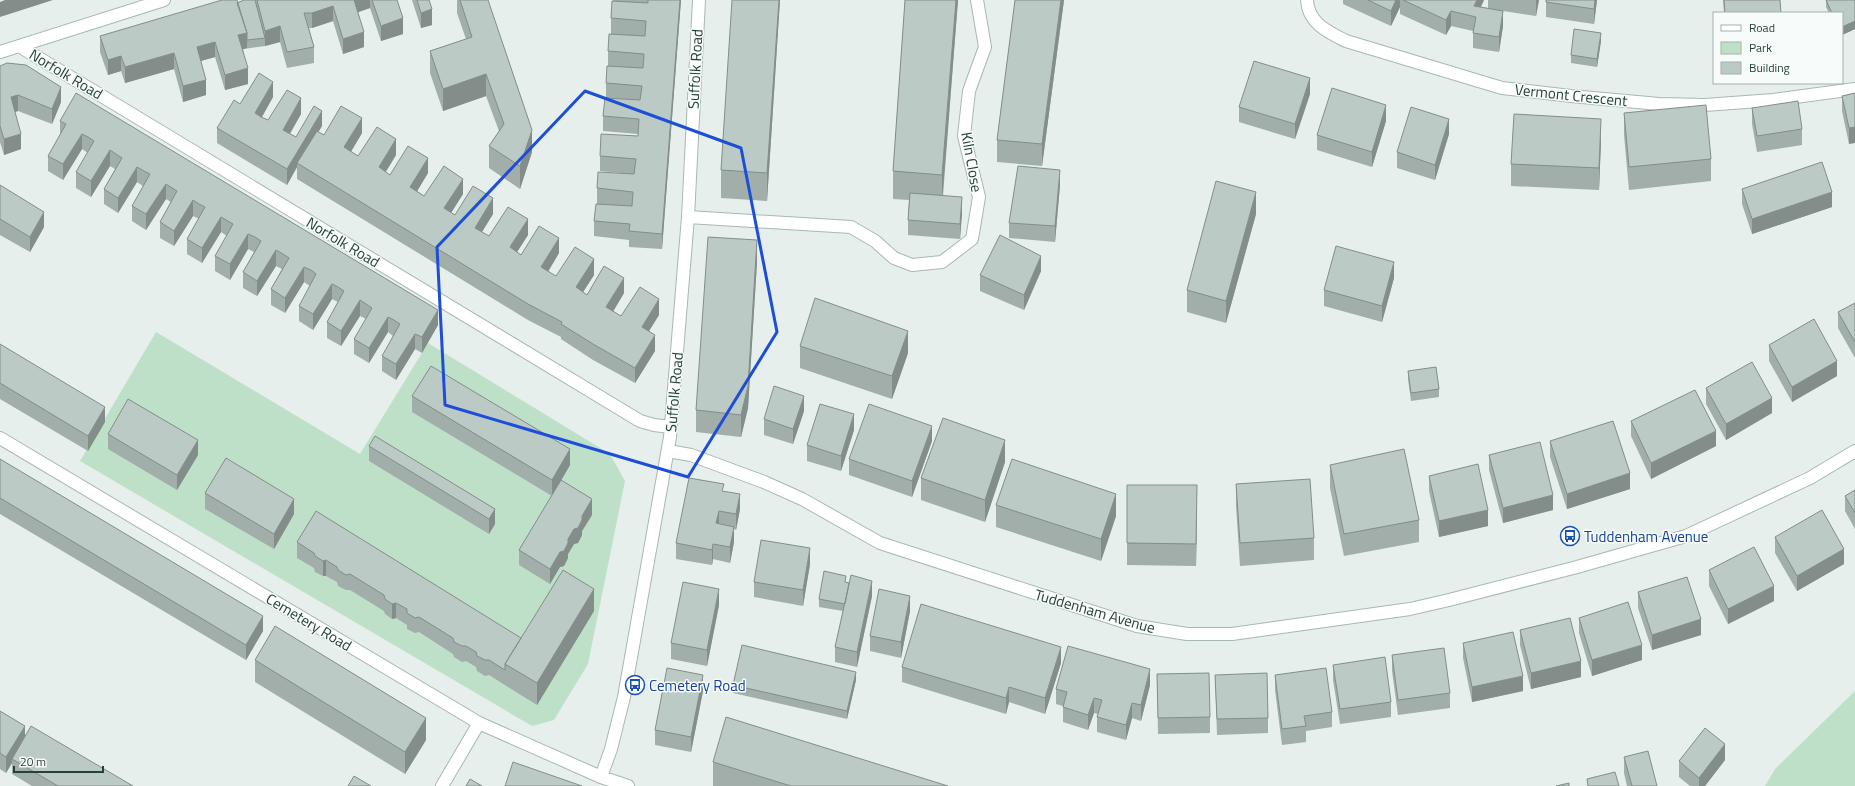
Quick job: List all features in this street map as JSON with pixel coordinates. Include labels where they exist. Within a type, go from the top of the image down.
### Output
[{"type":"street","points":[[0,52],[164,0]]},
{"type":"street","name":"Suffolk Road","points":[[601,777],[611,749],[624,697],[668,451],[688,217],[699,0]]},
{"type":"street","name":"Kiln Close","points":[[688,217],[851,227],[875,241],[894,258],[912,265],[942,262],[972,239],[979,197],[964,136],[969,91],[985,47],[977,0]]},
{"type":"street","name":"Vermont Crescent","points":[[1307,3],[1312,17],[1325,31],[1346,41],[1502,88],[1652,104],[1705,105],[1773,100],[1855,89]]},
{"type":"street","name":"Norfolk Road","points":[[20,46],[640,421],[654,425],[671,427]]},
{"type":"street","name":"Cemetery Road","points":[[0,438],[479,723],[601,777],[628,786]]},
{"type":"street","name":"Tuddenham Avenue","points":[[668,451],[691,455],[764,482],[802,499],[880,543],[1137,626],[1188,634],[1239,633],[1410,609],[1577,567],[1686,536],[1810,478],[1855,451]]},
{"type":"street","points":[[442,786],[479,723]]},
{"type":"highlighted area","points":[[585,91],[741,148],[777,332],[688,477],[445,405],[437,247]]},
{"type":"green space","points":[[156,332],[360,454],[428,343],[610,454],[625,481],[588,664],[554,720],[532,726],[80,461]]},
{"type":"green space","points":[[1855,691],[1855,786],[1765,786],[1775,769]]},
{"type":"building","points":[[222,0],[237,0],[247,33],[238,35],[248,68],[225,75],[215,42],[197,47],[206,80],[183,86],[174,53],[125,67],[121,56],[108,60],[100,36]]},
{"type":"building","points":[[244,0],[255,0],[265,38],[247,40],[247,33],[237,3]]},
{"type":"building","points":[[257,0],[354,0],[364,32],[343,39],[333,6],[312,13],[304,13],[314,47],[287,52],[280,26],[265,31]]},
{"type":"building","points":[[372,0],[397,0],[403,18],[381,26]]},
{"type":"building","points":[[417,0],[429,0],[432,9],[421,13]]},
{"type":"building","points":[[460,0],[488,0],[532,130],[520,166],[489,146],[504,124],[486,74],[443,89],[430,51],[472,37]]},
{"type":"building","points":[[648,0],[680,0],[662,234],[629,231],[630,224],[594,221],[596,204],[632,206],[633,192],[597,188],[598,172],[634,174],[636,159],[600,156],[601,134],[638,136],[639,119],[603,116],[605,98],[640,100],[642,86],[606,83],[607,66],[643,68],[644,54],[608,51],[609,34],[645,36],[646,21],[611,18],[612,1],[648,3]]},
{"type":"building","points":[[732,0],[779,0],[767,173],[721,170]]},
{"type":"building","points":[[905,0],[956,0],[942,175],[893,171]]},
{"type":"building","points":[[1015,0],[1061,0],[1042,144],[997,140]]},
{"type":"building","points":[[1368,0],[1396,0],[1391,11]]},
{"type":"building","points":[[1403,0],[1477,0],[1474,6],[1503,11],[1499,37],[1473,33],[1476,17],[1451,11],[1446,20]]},
{"type":"building","points":[[1546,0],[1595,0],[1594,9],[1546,2]]},
{"type":"building","points":[[1724,0],[1780,0],[1781,12],[1725,12]]},
{"type":"building","points":[[1826,0],[1855,0],[1855,21],[1843,27],[1843,12],[1832,12]]},
{"type":"building","points":[[1574,29],[1601,33],[1597,59],[1571,55]]},
{"type":"building","points":[[1254,61],[1310,78],[1295,124],[1239,107]]},
{"type":"building","points":[[7,63],[26,65],[61,87],[52,109],[18,95],[11,97],[21,134],[4,139],[0,126],[0,66]]},
{"type":"building","points":[[259,73],[273,82],[255,113],[261,117],[268,120],[287,90],[301,98],[283,130],[296,137],[314,106],[322,111],[287,169],[217,128],[234,100],[240,104]]},
{"type":"building","points":[[1332,88],[1386,105],[1372,152],[1317,135]]},
{"type":"building","points":[[76,93],[438,310],[422,337],[415,334],[396,364],[382,356],[400,324],[394,320],[388,317],[369,348],[354,339],[372,308],[360,300],[341,331],[327,322],[344,291],[338,287],[332,284],[313,314],[299,306],[316,274],[311,270],[304,267],[285,298],[271,289],[289,258],[283,254],[276,250],[257,281],[243,272],[261,241],[255,237],[248,234],[230,264],[215,256],[233,224],[221,217],[202,248],[187,239],[205,207],[193,200],[174,231],[160,222],[177,191],[166,184],[146,214],[132,206],[150,174],[137,167],[118,198],[104,189],[122,158],[110,150],[91,181],[76,172],[94,141],[88,137],[82,134],[63,164],[48,156],[66,124],[60,121]]},
{"type":"building","points":[[1855,93],[1855,127],[1849,128],[1842,96]]},
{"type":"building","points":[[1798,101],[1802,129],[1757,136],[1752,108]]},
{"type":"building","points":[[1706,105],[1711,159],[1629,167],[1624,113]]},
{"type":"building","points":[[341,106],[362,118],[344,147],[358,156],[377,127],[396,139],[379,167],[390,175],[408,146],[428,158],[410,187],[424,196],[444,166],[463,179],[444,208],[455,215],[473,186],[493,198],[475,228],[489,236],[508,207],[528,219],[510,247],[521,255],[539,226],[559,238],[541,267],[556,276],[575,247],[594,259],[576,287],[587,295],[604,266],[624,278],[606,307],[621,316],[640,287],[659,299],[642,327],[655,335],[635,368],[561,324],[562,322],[528,304],[297,163],[317,131],[324,135]]},
{"type":"building","points":[[1411,107],[1449,119],[1435,165],[1397,152]]},
{"type":"building","points":[[1514,114],[1601,119],[1599,168],[1511,164]]},
{"type":"building","points":[[1822,162],[1832,192],[1752,219],[1742,189]]},
{"type":"building","points":[[1018,166],[1060,170],[1055,226],[1009,223]]},
{"type":"building","points":[[1216,181],[1256,192],[1226,301],[1187,290]]},
{"type":"building","points":[[0,185],[44,212],[30,237],[0,219]]},
{"type":"building","points":[[910,193],[962,197],[960,224],[908,220]]},
{"type":"building","points":[[1000,235],[1041,256],[1024,295],[980,275]]},
{"type":"building","points":[[708,237],[757,240],[748,386],[741,415],[696,410]]},
{"type":"building","points":[[1336,246],[1394,262],[1382,306],[1324,290]]},
{"type":"building","points":[[815,298],[908,331],[892,376],[800,346]]},
{"type":"building","points":[[1855,303],[1855,342],[1838,312]]},
{"type":"building","points":[[1814,319],[1837,361],[1792,387],[1769,345]]},
{"type":"building","points":[[0,344],[105,407],[88,436],[0,383]]},
{"type":"building","points":[[1752,362],[1772,398],[1726,424],[1706,388]]},
{"type":"building","points":[[431,366],[570,449],[552,480],[412,396]]},
{"type":"building","points":[[1436,367],[1439,389],[1411,393],[1408,371]]},
{"type":"building","points":[[774,386],[804,396],[793,429],[764,419]]},
{"type":"building","points":[[1695,390],[1716,431],[1651,463],[1631,421]]},
{"type":"building","points":[[128,399],[198,440],[177,475],[108,434]]},
{"type":"building","points":[[820,404],[854,414],[841,456],[807,445]]},
{"type":"building","points":[[869,404],[932,426],[912,481],[849,459]]},
{"type":"building","points":[[943,418],[1005,440],[985,500],[921,478]]},
{"type":"building","points":[[1613,421],[1630,473],[1567,494],[1550,441]]},
{"type":"building","points":[[375,436],[495,509],[489,519],[369,446]]},
{"type":"building","points":[[1540,442],[1553,495],[1503,508],[1489,455]]},
{"type":"building","points":[[1404,449],[1419,520],[1344,534],[1330,465]]},
{"type":"building","points":[[226,458],[294,499],[274,534],[205,493]]},
{"type":"building","points":[[0,459],[263,616],[246,645],[0,498]]},
{"type":"building","points":[[1012,459],[1116,494],[1101,539],[996,505]]},
{"type":"building","points":[[1478,464],[1488,510],[1439,521],[1429,476]]},
{"type":"building","points":[[689,478],[724,484],[722,491],[740,494],[736,514],[719,511],[716,523],[734,527],[730,547],[713,544],[712,550],[676,543]]},
{"type":"building","points":[[1310,479],[1314,538],[1240,543],[1236,484]]},
{"type":"building","points":[[561,480],[592,499],[582,516],[582,520],[578,528],[574,529],[568,539],[568,543],[564,551],[560,552],[550,569],[519,550]]},
{"type":"building","points":[[1127,485],[1197,485],[1196,544],[1127,543]]},
{"type":"building","points":[[1855,490],[1855,513],[1845,496]]},
{"type":"building","points":[[1822,510],[1844,549],[1797,576],[1775,537]]},
{"type":"building","points":[[316,511],[521,638],[505,664],[505,670],[489,660],[485,660],[477,656],[476,652],[466,646],[462,646],[454,642],[453,638],[419,617],[415,618],[407,613],[407,609],[396,603],[392,604],[385,599],[384,595],[350,574],[346,575],[326,560],[323,561],[297,542]]},
{"type":"building","points":[[761,540],[810,548],[803,590],[754,582]]},
{"type":"building","points":[[1754,547],[1774,586],[1728,609],[1709,570]]},
{"type":"building","points":[[563,570],[594,589],[537,683],[505,664]]},
{"type":"building","points":[[824,571],[846,576],[845,582],[849,583],[845,604],[819,599]]},
{"type":"building","points":[[851,575],[872,581],[857,652],[835,647]]},
{"type":"building","points":[[1687,577],[1701,619],[1652,635],[1638,592]]},
{"type":"building","points":[[683,582],[719,589],[707,650],[671,643]]},
{"type":"building","points":[[879,589],[910,596],[901,642],[870,636]]},
{"type":"building","points":[[1628,602],[1642,645],[1592,660],[1579,618]]},
{"type":"building","points":[[921,604],[1061,647],[1045,698],[1009,687],[1006,698],[902,667]]},
{"type":"building","points":[[1570,618],[1581,661],[1531,673],[1520,630]]},
{"type":"building","points":[[275,626],[426,718],[405,752],[255,660]]},
{"type":"building","points":[[1513,632],[1523,676],[1472,687],[1463,643]]},
{"type":"building","points":[[742,645],[856,672],[847,711],[733,685]]},
{"type":"building","points":[[1068,646],[1150,669],[1141,705],[1132,703],[1126,725],[1097,717],[1102,700],[1094,698],[1088,715],[1063,707],[1067,692],[1056,689]]},
{"type":"building","points":[[1444,648],[1450,693],[1398,700],[1392,655]]},
{"type":"building","points":[[1385,657],[1391,702],[1340,709],[1333,665]]},
{"type":"building","points":[[667,668],[703,675],[691,737],[655,730]]},
{"type":"building","points":[[1326,668],[1332,712],[1304,716],[1306,726],[1282,729],[1275,675]]},
{"type":"building","points":[[1209,673],[1210,717],[1158,718],[1157,674]]},
{"type":"building","points":[[1267,673],[1268,718],[1217,719],[1215,675]]},
{"type":"building","points":[[0,711],[25,726],[6,757],[0,753]]},
{"type":"building","points":[[726,717],[948,786],[791,786],[713,762]]},
{"type":"building","points":[[31,726],[133,786],[58,786],[12,759]]},
{"type":"building","points":[[1705,728],[1725,744],[1699,778],[1679,761]]},
{"type":"building","points":[[1648,751],[1657,786],[1632,786],[1624,757]]},
{"type":"building","points":[[513,762],[582,786],[505,786]]},
{"type":"building","points":[[1615,772],[1619,786],[1588,786],[1587,779]]},
{"type":"building","points":[[354,776],[371,786],[348,786]]},
{"type":"building","points":[[470,779],[482,786],[466,786]]},
{"type":"building","points":[[1569,783],[1569,786],[1556,786]]},
{"type":"place","name":"Tuddenham Avenue","points":[[1570,536]]},
{"type":"place","name":"Cemetery Road","points":[[635,685]]}]
